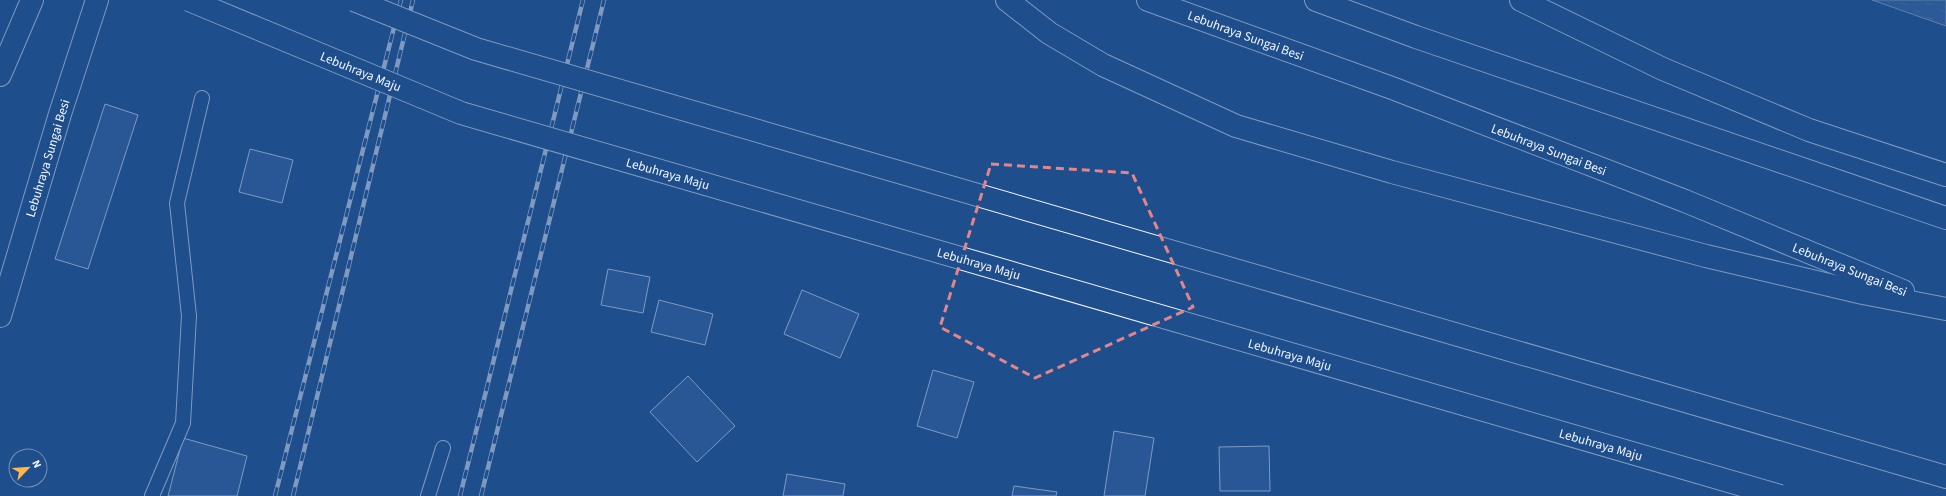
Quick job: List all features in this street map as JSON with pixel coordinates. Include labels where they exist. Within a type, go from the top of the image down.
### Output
[{"type":"highway","points":[[0,75],[32,0]]},
{"type":"highway","name":"Lebuhraya Sungai Besi","points":[[0,316],[60,114],[98,0]]},
{"type":"highway","name":"Lebuhraya Maju","points":[[189,0],[462,113],[1780,496]]},
{"type":"highway","points":[[354,0],[476,49],[1946,477]]},
{"type":"highway","points":[[1007,0],[1049,33],[1103,65],[1236,126],[1392,172],[1706,256],[1863,293],[1946,309]]},
{"type":"highway","name":"Lebuhraya Sungai Besi","points":[[1148,0],[1392,88],[1685,201],[1946,309]]},
{"type":"highway","points":[[1316,0],[1416,37],[1946,218]]},
{"type":"highway","points":[[1521,0],[1663,69],[1809,130],[1946,175]]},
{"type":"lane","points":[[152,496],[183,423],[188,316],[177,203],[202,98]]},
{"type":"lane","points":[[428,496],[443,448]]},
{"type":"highlighted area","points":[[991,164],[1132,173],[1193,307],[1035,378],[940,327]]},
{"type":"water","points":[[1872,0],[1946,0],[1946,26]]},
{"type":"building","points":[[105,104],[138,115],[88,269],[55,259]]},
{"type":"building","points":[[250,149],[293,160],[282,203],[239,192]]},
{"type":"building","points":[[608,269],[650,277],[643,313],[601,305]]},
{"type":"building","points":[[802,290],[859,314],[840,358],[784,334]]},
{"type":"building","points":[[659,300],[713,314],[705,345],[651,332]]},
{"type":"building","points":[[933,370],[974,382],[957,438],[917,426]]},
{"type":"building","points":[[688,376],[735,426],[697,462],[650,412]]},
{"type":"building","points":[[1114,431],[1154,438],[1145,496],[1104,496]]},
{"type":"building","points":[[183,438],[247,456],[237,496],[168,496]]},
{"type":"building","points":[[1269,446],[1270,491],[1220,491],[1219,447]]},
{"type":"building","points":[[787,474],[845,484],[843,496],[783,496]]},
{"type":"building","points":[[1014,486],[1057,492],[1056,496],[1012,496]]},
{"type":"railway","points":[[275,496],[401,0]]},
{"type":"railway","points":[[293,496],[413,0]]},
{"type":"railway","points":[[460,496],[583,0]]},
{"type":"railway","points":[[481,496],[604,0]]}]
